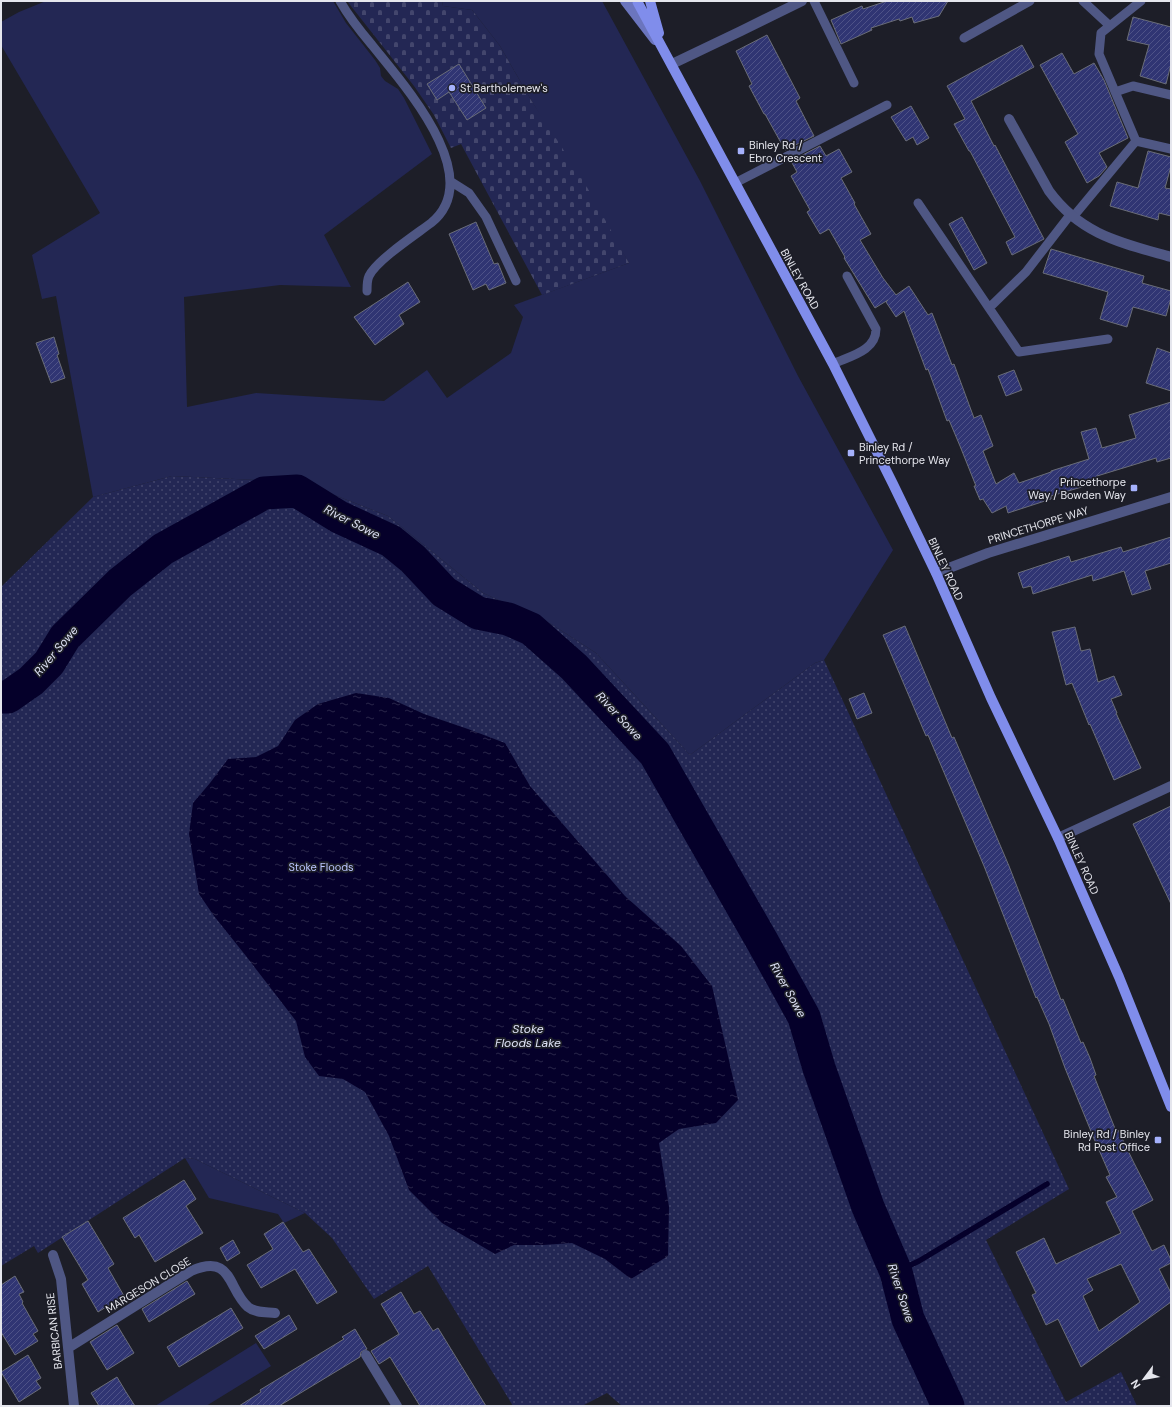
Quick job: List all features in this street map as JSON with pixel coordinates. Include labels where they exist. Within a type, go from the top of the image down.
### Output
[{"type":"main road","points":[[625,1],[669,60]]},
{"type":"main road","name":"BINLEY ROAD","points":[[637,1],[833,364],[936,573],[992,698],[1058,838],[1119,977],[1171,1107]]},
{"type":"main road","name":"BINLEY ROAD","points":[[650,1],[669,60]]},
{"type":"street","points":[[669,60],[741,31],[802,1]]},
{"type":"street","points":[[1009,119],[1049,191],[1071,216],[1088,228],[1113,240],[1171,257]]},
{"type":"street","name":"PRINCETHORPE WAY","points":[[936,573],[988,553],[1171,497]]},
{"type":"street","points":[[1058,838],[1171,786]]},
{"type":"street","name":"BARBICAN RISE","points":[[52,1255],[61,1279],[74,1406]]},
{"type":"street","name":"MARGESON CLOSE","points":[[68,1348],[191,1271],[199,1268],[215,1266],[221,1269],[227,1274],[248,1307],[255,1310],[275,1313]]},
{"type":"street","points":[[366,1355],[396,1405]]},
{"type":"lane","points":[[340,1],[371,45],[401,80],[430,122],[444,151],[450,182],[448,197],[443,209],[434,220],[376,265],[369,277],[366,291]]},
{"type":"lane","points":[[814,1],[854,83]]},
{"type":"lane","points":[[964,38],[1030,1]]},
{"type":"lane","points":[[1083,1],[1110,26]]},
{"type":"lane","points":[[1136,141],[1098,54],[1101,33],[1141,1]]},
{"type":"lane","points":[[1115,92],[1133,86],[1171,95]]},
{"type":"lane","points":[[735,183],[887,104]]},
{"type":"lane","points":[[1136,141],[1171,148]]},
{"type":"lane","points":[[989,308],[1026,272],[1071,216],[1136,141]]},
{"type":"lane","points":[[450,182],[469,194],[486,217],[516,280]]},
{"type":"lane","points":[[918,203],[1019,352],[1108,339]]},
{"type":"lane","points":[[833,364],[868,348],[876,335],[876,329],[847,276]]},
{"type":"green space","points":[[46,1],[333,1],[346,23],[375,60],[380,68],[381,76],[385,81],[398,89],[404,98],[432,154],[324,235],[351,287],[280,285],[184,297],[187,407],[256,393],[384,401],[427,370],[447,398],[511,353],[523,317],[514,305],[629,263],[500,46],[472,10],[443,6],[442,1],[602,1],[700,181],[798,376],[893,550],[824,660],[815,663],[690,755],[596,653],[551,624],[483,593],[388,516],[301,482],[172,476],[93,497],[56,296],[42,299],[32,255],[100,213],[1,45],[1,22],[19,12]]},
{"type":"green space","points":[[347,1],[442,1],[443,6],[472,10],[500,46],[531,100],[583,180],[629,263],[542,295],[461,144],[451,148],[434,115],[414,86]]},
{"type":"green space","name":"Stoke Floods","points":[[172,476],[301,482],[388,516],[483,593],[551,624],[596,653],[690,755],[815,663],[824,660],[1069,1189],[986,1240],[1066,1402],[1121,1372],[1137,1406],[622,1406],[607,1393],[582,1406],[513,1406],[428,1266],[374,1299],[332,1238],[305,1213],[195,1159],[185,1158],[38,1253],[34,1246],[1,1266],[1,587],[93,497]]},
{"type":"green space","points":[[185,1158],[195,1159],[305,1213],[284,1223],[278,1214],[209,1198]]},
{"type":"green space","points":[[256,1343],[271,1366],[206,1406],[155,1406]]},
{"type":"water","name":"Stoke Floods Lake","points":[[356,693],[389,698],[424,714],[505,743],[530,786],[625,896],[681,946],[712,986],[738,1100],[716,1123],[679,1129],[659,1143],[669,1207],[668,1256],[631,1279],[605,1259],[572,1243],[514,1245],[495,1254],[442,1223],[409,1190],[389,1136],[365,1092],[343,1079],[319,1076],[305,1057],[296,1021],[214,916],[199,894],[189,834],[193,803],[228,759],[256,757],[278,746],[295,720],[318,704]]},
{"type":"building","points":[[887,1],[948,1],[939,16],[914,23],[912,17],[900,21],[899,19],[871,28],[872,30],[841,44],[831,20],[862,6],[863,9]]},
{"type":"building","points":[[1133,17],[1171,27],[1171,64],[1166,84],[1140,76],[1149,45],[1127,40]]},
{"type":"building","points":[[767,35],[800,98],[796,101],[814,136],[785,150],[749,86],[752,84],[736,51]]},
{"type":"building","points":[[1022,45],[1034,67],[971,101],[1044,239],[1012,255],[1006,242],[1015,237],[970,151],[954,124],[965,119],[947,86]]},
{"type":"building","points":[[1062,53],[1074,74],[1094,63],[1104,80],[1128,138],[1099,153],[1107,167],[1099,176],[1087,183],[1065,142],[1078,134],[1040,65]]},
{"type":"building","name":"St Bartholemew's","points":[[459,64],[486,108],[467,120],[449,92],[437,100],[427,84]]},
{"type":"building","points":[[911,106],[929,138],[917,145],[913,137],[906,141],[891,117]]},
{"type":"building","points":[[820,146],[826,156],[839,149],[852,172],[841,178],[871,234],[860,240],[883,278],[896,295],[909,286],[928,315],[932,313],[952,365],[954,364],[974,418],[981,415],[993,446],[983,451],[996,484],[1014,473],[1019,483],[1089,459],[1081,432],[1096,428],[1102,448],[1136,438],[1129,415],[1171,402],[1171,458],[1157,462],[1156,458],[1097,476],[1099,482],[1051,496],[1051,499],[1008,513],[1006,506],[992,513],[983,499],[980,500],[960,446],[949,420],[947,421],[928,369],[926,370],[904,311],[896,317],[886,302],[888,300],[875,308],[844,258],[845,257],[829,229],[820,234],[807,212],[810,210],[791,176],[797,172],[791,161]]},
{"type":"building","points":[[1148,151],[1171,157],[1171,166],[1165,188],[1171,189],[1171,216],[1159,213],[1158,220],[1110,206],[1117,182],[1138,188]]},
{"type":"building","points":[[962,217],[987,263],[974,270],[949,224]]},
{"type":"building","points":[[476,222],[494,264],[498,263],[506,283],[489,290],[486,284],[473,290],[449,234]]},
{"type":"building","points":[[1051,249],[1144,276],[1142,283],[1171,291],[1171,298],[1166,316],[1133,307],[1127,327],[1100,319],[1108,292],[1043,273]]},
{"type":"building","points":[[408,282],[420,302],[399,315],[404,324],[375,345],[354,317]]},
{"type":"building","points":[[54,337],[59,354],[57,355],[65,378],[51,383],[36,343]]},
{"type":"building","points":[[1157,348],[1171,353],[1171,391],[1146,383]]},
{"type":"building","points":[[1014,370],[1022,390],[1006,396],[998,376]]},
{"type":"building","points":[[1171,537],[1171,563],[1145,571],[1151,589],[1132,595],[1124,571],[1093,581],[1092,575],[1033,594],[1031,586],[1023,588],[1018,573],[1069,556],[1071,562],[1121,547],[1123,552]]},
{"type":"building","points":[[905,626],[952,738],[954,737],[1009,866],[1061,1000],[1063,999],[1081,1043],[1083,1042],[1090,1058],[1096,1075],[1094,1076],[1116,1131],[1118,1130],[1153,1200],[1132,1211],[1152,1251],[1164,1245],[1171,1260],[1171,1263],[1159,1269],[1171,1293],[1171,1302],[1081,1367],[1058,1319],[1046,1325],[1032,1295],[1036,1293],[1016,1252],[1044,1238],[1056,1264],[1121,1233],[1106,1202],[1117,1197],[1106,1177],[1110,1175],[1065,1068],[1049,1024],[1037,997],[1036,998],[984,866],[883,635]],"holes":[[[1121,1264],[1140,1302],[1099,1331],[1083,1296],[1093,1290],[1087,1279]]]},
{"type":"building","points":[[1075,627],[1081,651],[1090,649],[1098,682],[1114,676],[1122,695],[1111,699],[1141,768],[1114,780],[1072,683],[1066,685],[1052,632]]},
{"type":"building","points":[[864,693],[872,713],[857,719],[849,699]]},
{"type":"building","points":[[1171,806],[1171,904],[1133,824]]},
{"type":"building","points":[[184,1180],[196,1199],[186,1206],[203,1233],[155,1262],[139,1235],[135,1238],[123,1218]]},
{"type":"building","points":[[88,1221],[114,1264],[108,1268],[124,1296],[98,1312],[82,1284],[88,1280],[62,1237]]},
{"type":"building","points":[[283,1222],[303,1252],[309,1249],[337,1292],[317,1304],[295,1269],[261,1288],[247,1265],[273,1249],[264,1234]]},
{"type":"building","points":[[233,1240],[240,1253],[227,1261],[220,1248]]},
{"type":"building","points":[[15,1276],[24,1292],[19,1294],[23,1302],[22,1303],[38,1331],[33,1334],[38,1341],[15,1355],[1,1332],[1,1285]]},
{"type":"building","points":[[187,1281],[195,1294],[149,1322],[142,1309]]},
{"type":"building","points":[[401,1292],[414,1314],[420,1311],[433,1331],[438,1328],[486,1406],[420,1406],[390,1357],[379,1364],[371,1351],[399,1334],[381,1304]]},
{"type":"building","points":[[231,1308],[243,1328],[179,1367],[167,1347]]},
{"type":"building","points":[[289,1315],[297,1329],[264,1349],[255,1336]]},
{"type":"building","points":[[117,1325],[134,1353],[107,1370],[90,1342]]},
{"type":"building","points":[[355,1329],[367,1349],[361,1352],[360,1357],[279,1406],[239,1406],[261,1392],[260,1390],[344,1339],[342,1337]]},
{"type":"building","points":[[28,1355],[41,1378],[36,1381],[41,1388],[19,1402],[1,1372]]},
{"type":"building","points":[[117,1377],[135,1406],[99,1406],[91,1393]]},
{"type":"waterway","name":"River Sowe","points":[[1,697],[8,697],[31,681],[49,663],[65,637],[120,583],[163,549],[264,493],[297,491],[339,517],[391,541],[413,559],[444,592],[478,613],[508,619],[531,629],[574,667],[655,754],[804,1017],[819,1068],[868,1207],[896,1272],[908,1319],[948,1406]]},
{"type":"waterway","points":[[896,1272],[919,1261],[1047,1184]]},
{"type":"place","name":"St Bartholemew's","points":[[452,88]]},
{"type":"place","name":"Binley Rd / Ebro Crescent","points":[[741,151]]},
{"type":"place","name":"Binley Rd / Princethorpe Way","points":[[851,453]]},
{"type":"place","name":"Princethorpe Way / Bowden Way","points":[[1134,488]]},
{"type":"place","name":"Binley Rd / Binley Rd Post Office","points":[[1158,1140]]}]
